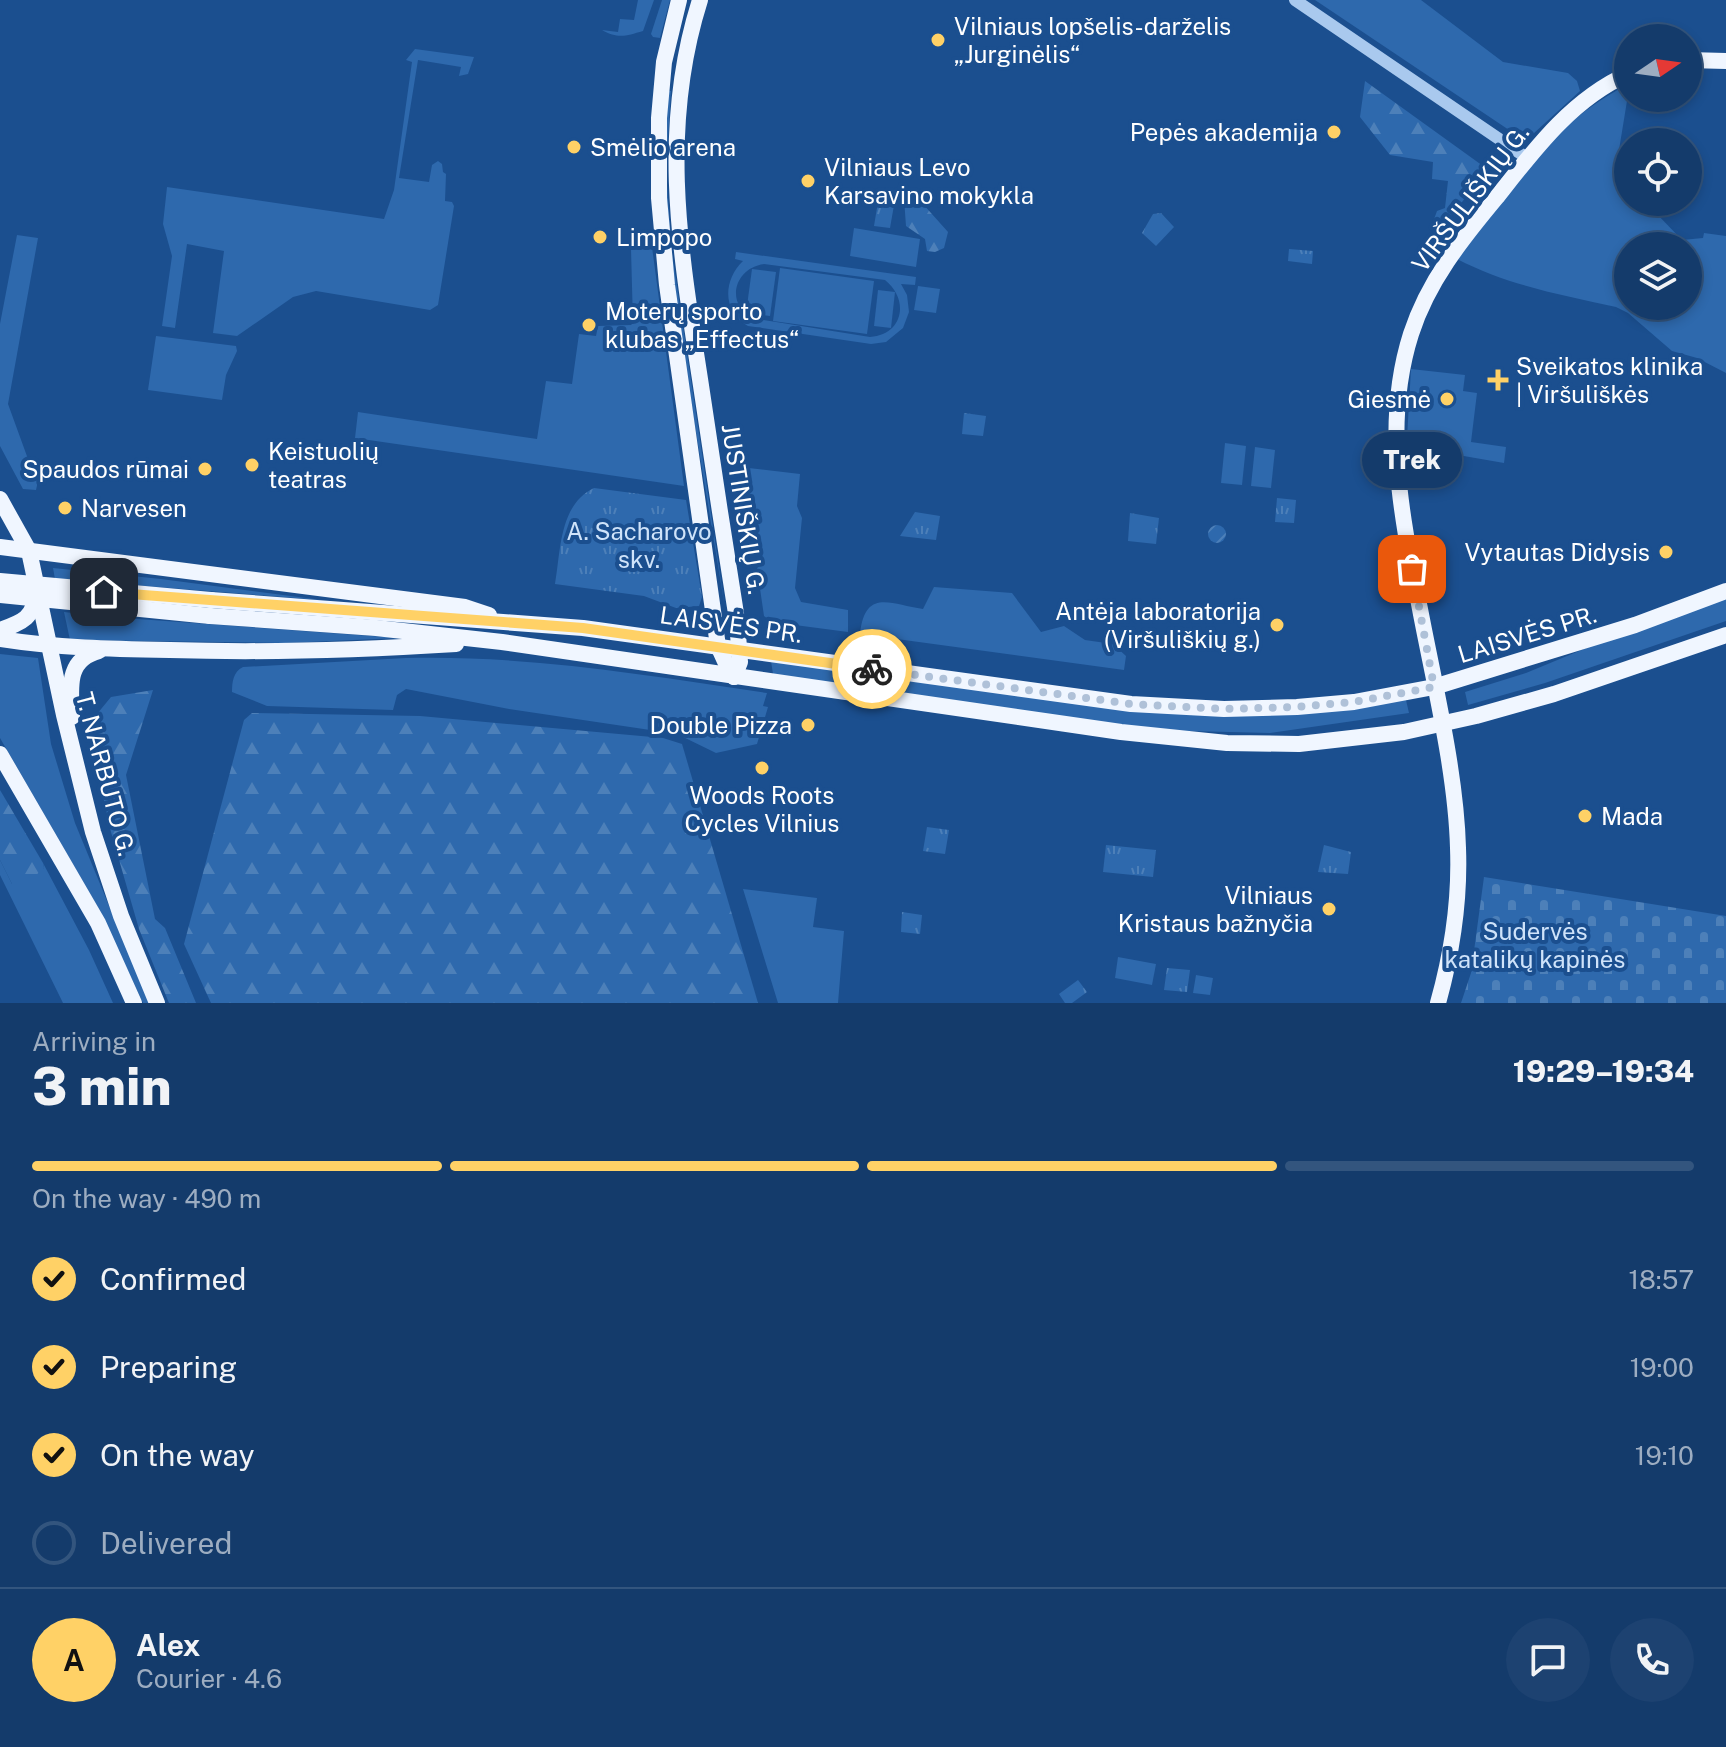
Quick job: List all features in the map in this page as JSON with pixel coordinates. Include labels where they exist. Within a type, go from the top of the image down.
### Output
[{"type":"main road","name":"JUSTINIŠKIŲ G.","points":[[679,0],[664,62],[659,118],[659,198],[667,285],[718,646],[734,677]]},
{"type":"main road","name":"JUSTINIŠKIŲ G.","points":[[700,0],[686,50],[678,96],[675,181],[681,259],[737,620],[740,662],[734,677]]},
{"type":"main road","points":[[1702,60],[1726,61]]},
{"type":"main road","name":"VIRŠULIŠKIŲ G.","points":[[1438,1003],[1454,931],[1458,865],[1456,815],[1397,478],[1395,418],[1403,362],[1419,312],[1440,271],[1527,158],[1561,120],[1593,93],[1614,82]]},
{"type":"main road","name":"T. NARBUTO G.","points":[[0,499],[29,551],[73,751],[98,846],[121,916],[157,1003]]},
{"type":"main road","points":[[0,547],[465,607],[519,623]]},
{"type":"main road","points":[[0,630],[24,621],[30,614],[35,606],[36,578]]},
{"type":"main road","name":"LAISVĖS PR.","points":[[0,581],[502,642],[1104,730],[1227,743],[1299,744],[1381,736],[1441,724],[1554,694],[1726,635]]},
{"type":"main road","name":"LAISVĖS PR.","points":[[0,595],[583,628],[1131,704],[1224,709],[1297,707],[1377,698],[1434,687],[1635,625],[1726,591]]},
{"type":"main road","name":"LAISVĖS PR.","points":[[0,639],[108,649],[340,652],[502,642]]},
{"type":"main road","points":[[73,751],[71,692],[74,669],[83,658],[108,649]]},
{"type":"main road","points":[[0,754],[98,923],[134,1003]]},
{"type":"street","points":[[1295,0],[1527,158]]},
{"type":"green space","points":[[638,0],[654,0],[643,31],[622,36],[602,30],[618,32],[620,19],[634,20]]},
{"type":"green space","points":[[662,0],[670,0],[660,38],[653,37],[651,34]]},
{"type":"green space","points":[[1315,0],[1421,0],[1503,62],[1568,73],[1577,81],[1580,91],[1533,134],[1515,134]]},
{"type":"green space","points":[[415,49],[474,57],[468,74],[459,76],[461,67],[418,60],[399,178],[429,182],[432,165],[438,161],[446,174],[445,201],[452,202],[454,206],[438,305],[430,310],[316,291],[293,297],[237,336],[213,333],[224,251],[187,244],[175,328],[162,326],[172,256],[163,224],[167,187],[384,219],[394,190],[412,62],[406,60]]},
{"type":"green space","points":[[1365,81],[1483,166],[1483,175],[1441,229],[1434,229],[1432,225],[1437,211],[1445,208],[1448,181],[1432,179],[1433,162],[1390,155],[1360,117]]},
{"type":"green space","points":[[668,91],[671,91],[666,170],[672,253],[725,608],[678,323],[664,167]]},
{"type":"green space","points":[[1614,92],[1614,112],[1625,112],[1623,128],[1614,128],[1614,216],[1659,216],[1674,232],[1614,232],[1614,307],[1515,282],[1457,259],[1534,159],[1563,129]]},
{"type":"green space","points":[[914,194],[948,232],[944,248],[927,251],[925,239],[906,226],[904,198]]},
{"type":"green space","points":[[878,202],[894,205],[890,228],[874,226]]},
{"type":"green space","points":[[1161,213],[1174,227],[1156,246],[1142,233],[1153,214]]},
{"type":"green space","points":[[854,228],[920,239],[916,267],[850,256]]},
{"type":"green space","points":[[1704,233],[1726,236],[1726,373],[1697,358],[1672,351],[1636,320],[1702,320],[1702,238]]},
{"type":"green space","points":[[17,235],[38,238],[8,404],[28,459],[42,463],[36,490],[23,489],[0,446],[0,324]]},
{"type":"green space","points":[[652,247],[684,486],[355,438],[358,412],[537,439],[546,381],[572,384],[579,334],[596,336],[598,326],[633,323],[631,249]]},
{"type":"green space","points":[[1289,249],[1313,251],[1312,264],[1288,261]]},
{"type":"green space","points":[[736,252],[916,277],[915,285],[901,284],[907,295],[909,312],[903,328],[886,342],[871,344],[748,326],[733,313],[728,295],[732,277],[743,261],[735,259]],"holes":[[[764,264],[885,280],[898,297],[899,315],[890,330],[870,337],[751,318],[743,311],[736,295],[740,279],[746,272]]]},
{"type":"green space","points":[[780,268],[874,281],[867,334],[773,321]]},
{"type":"green space","points":[[752,269],[776,272],[770,316],[746,313]]},
{"type":"green space","points":[[918,286],[940,289],[936,313],[914,310]]},
{"type":"green space","points":[[878,290],[895,292],[891,328],[874,326]]},
{"type":"green space","points":[[156,336],[236,346],[237,351],[226,375],[222,400],[148,390]]},
{"type":"green space","points":[[1411,369],[1465,375],[1463,391],[1477,393],[1471,442],[1506,447],[1504,463],[1458,455],[1406,455]]},
{"type":"green space","points":[[964,413],[986,416],[983,436],[962,434]]},
{"type":"green space","points":[[1225,443],[1246,446],[1242,485],[1221,483]]},
{"type":"green space","points":[[1255,447],[1275,450],[1271,488],[1251,486]]},
{"type":"green space","points":[[740,467],[800,474],[797,506],[802,518],[795,588],[801,602],[848,610],[848,632],[772,622],[764,616],[757,568],[764,563],[754,515],[746,506]]},
{"type":"green space","name":"A. Sacharovo skv.","points":[[594,488],[686,500],[702,597],[699,606],[676,608],[644,596],[555,584],[568,517],[574,505]]},
{"type":"green space","points":[[1277,498],[1296,500],[1294,523],[1275,522]]},
{"type":"green space","points":[[915,512],[940,516],[936,540],[900,536]]},
{"type":"green space","points":[[1130,513],[1159,518],[1156,544],[1128,541]]},
{"type":"green space","points":[[1217,525],[1226,534],[1217,543],[1208,534]]},
{"type":"green space","points":[[53,568],[161,579],[322,600],[55,579]]},
{"type":"green space","points":[[934,587],[1012,593],[1041,632],[1064,626],[1085,640],[1113,644],[1126,656],[1124,670],[860,634],[867,610],[873,605],[881,602],[923,609]]},
{"type":"green space","points":[[1726,598],[1726,621],[1545,683],[1468,705],[1465,692],[1526,673],[1596,644]]},
{"type":"green space","points":[[64,612],[400,638],[285,643],[70,640]]},
{"type":"green space","points":[[0,654],[38,658],[51,744],[75,823],[149,1003],[143,1003],[100,911],[0,738]]},
{"type":"green space","points":[[406,658],[497,660],[632,673],[767,693],[763,706],[768,707],[757,744],[716,753],[677,734],[509,709],[406,689],[397,695],[393,710],[267,706],[232,692],[235,674],[243,667]]},
{"type":"green space","points":[[771,661],[1099,706],[1406,700],[1409,713],[1270,733],[1148,730],[773,674]]},
{"type":"green space","points":[[153,690],[126,775],[155,919],[165,928],[196,1003],[169,1003],[139,929],[111,832],[93,744],[97,714],[111,697]]},
{"type":"green space","points":[[252,713],[420,716],[663,738],[682,744],[758,1003],[211,1003],[184,944],[244,720]]},
{"type":"green space","points":[[0,790],[43,863],[44,868],[26,884],[12,884],[0,860]]},
{"type":"green space","points":[[927,827],[949,830],[945,854],[923,851]]},
{"type":"green space","points":[[1106,845],[1156,850],[1153,877],[1103,872]]},
{"type":"green space","points":[[1324,845],[1351,852],[1348,874],[1318,872]]},
{"type":"green space","points":[[0,860],[12,884],[44,868],[43,863],[113,1003],[63,1003],[0,875]]},
{"type":"green space","name":"Sudervės katalikų kapinės","points":[[1484,877],[1726,916],[1726,1003],[1461,1003],[1471,973]]},
{"type":"green space","points":[[743,889],[817,898],[813,927],[844,931],[838,1003],[778,1003]]},
{"type":"green space","points":[[902,912],[922,915],[920,934],[901,932]]},
{"type":"green space","points":[[1118,957],[1156,964],[1152,985],[1115,978]]},
{"type":"green space","points":[[1167,968],[1190,970],[1187,992],[1164,990]]},
{"type":"green space","points":[[1196,975],[1213,978],[1210,995],[1193,993]]},
{"type":"green space","points":[[1078,980],[1087,992],[1072,1003],[1065,1003],[1059,994]]},
{"type":"way so far","points":[[872,669],[1131,704],[1224,709],[1297,707],[1409,693],[1434,687],[1412,569]]},
{"type":"place","name":"Vilniaus lopšelis-darželis „Jurginėlis“","points":[[938,40]]},
{"type":"place","name":"Pepės akademija","points":[[1334,132]]},
{"type":"place","name":"Smėlio arena","points":[[574,147]]},
{"type":"place","name":"Vilniaus Levo Karsavino mokykla","points":[[808,181]]},
{"type":"place","name":"Limpopo","points":[[600,237]]},
{"type":"place","name":"Moterų sporto klubas „Effectus“","points":[[589,325]]},
{"type":"place","name":"Sveikatos klinika | Viršuliškės","points":[[1498,380]]},
{"type":"place","name":"Giesmė","points":[[1447,399]]},
{"type":"place","name":"Keistuolių teatras","points":[[252,465]]},
{"type":"place","name":"Spaudos rūmai","points":[[205,469]]},
{"type":"place","name":"Narvesen","points":[[65,508]]},
{"type":"place","name":"Vytautas Didysis","points":[[1666,552]]},
{"type":"place","name":"Trek","points":[[1412,569]]},
{"type":"place","name":"Antėja laboratorija (Viršuliškių g.)","points":[[1277,625]]},
{"type":"place","name":"Double Pizza","points":[[808,725]]},
{"type":"place","name":"Woods Roots Cycles Vilnius","points":[[762,768]]},
{"type":"place","name":"Mada","points":[[1585,816]]},
{"type":"place","name":"Vilniaus Kristaus bažnyčia","points":[[1329,909]]},
{"type":"route","points":[[104,592],[583,628],[872,669]]}]
